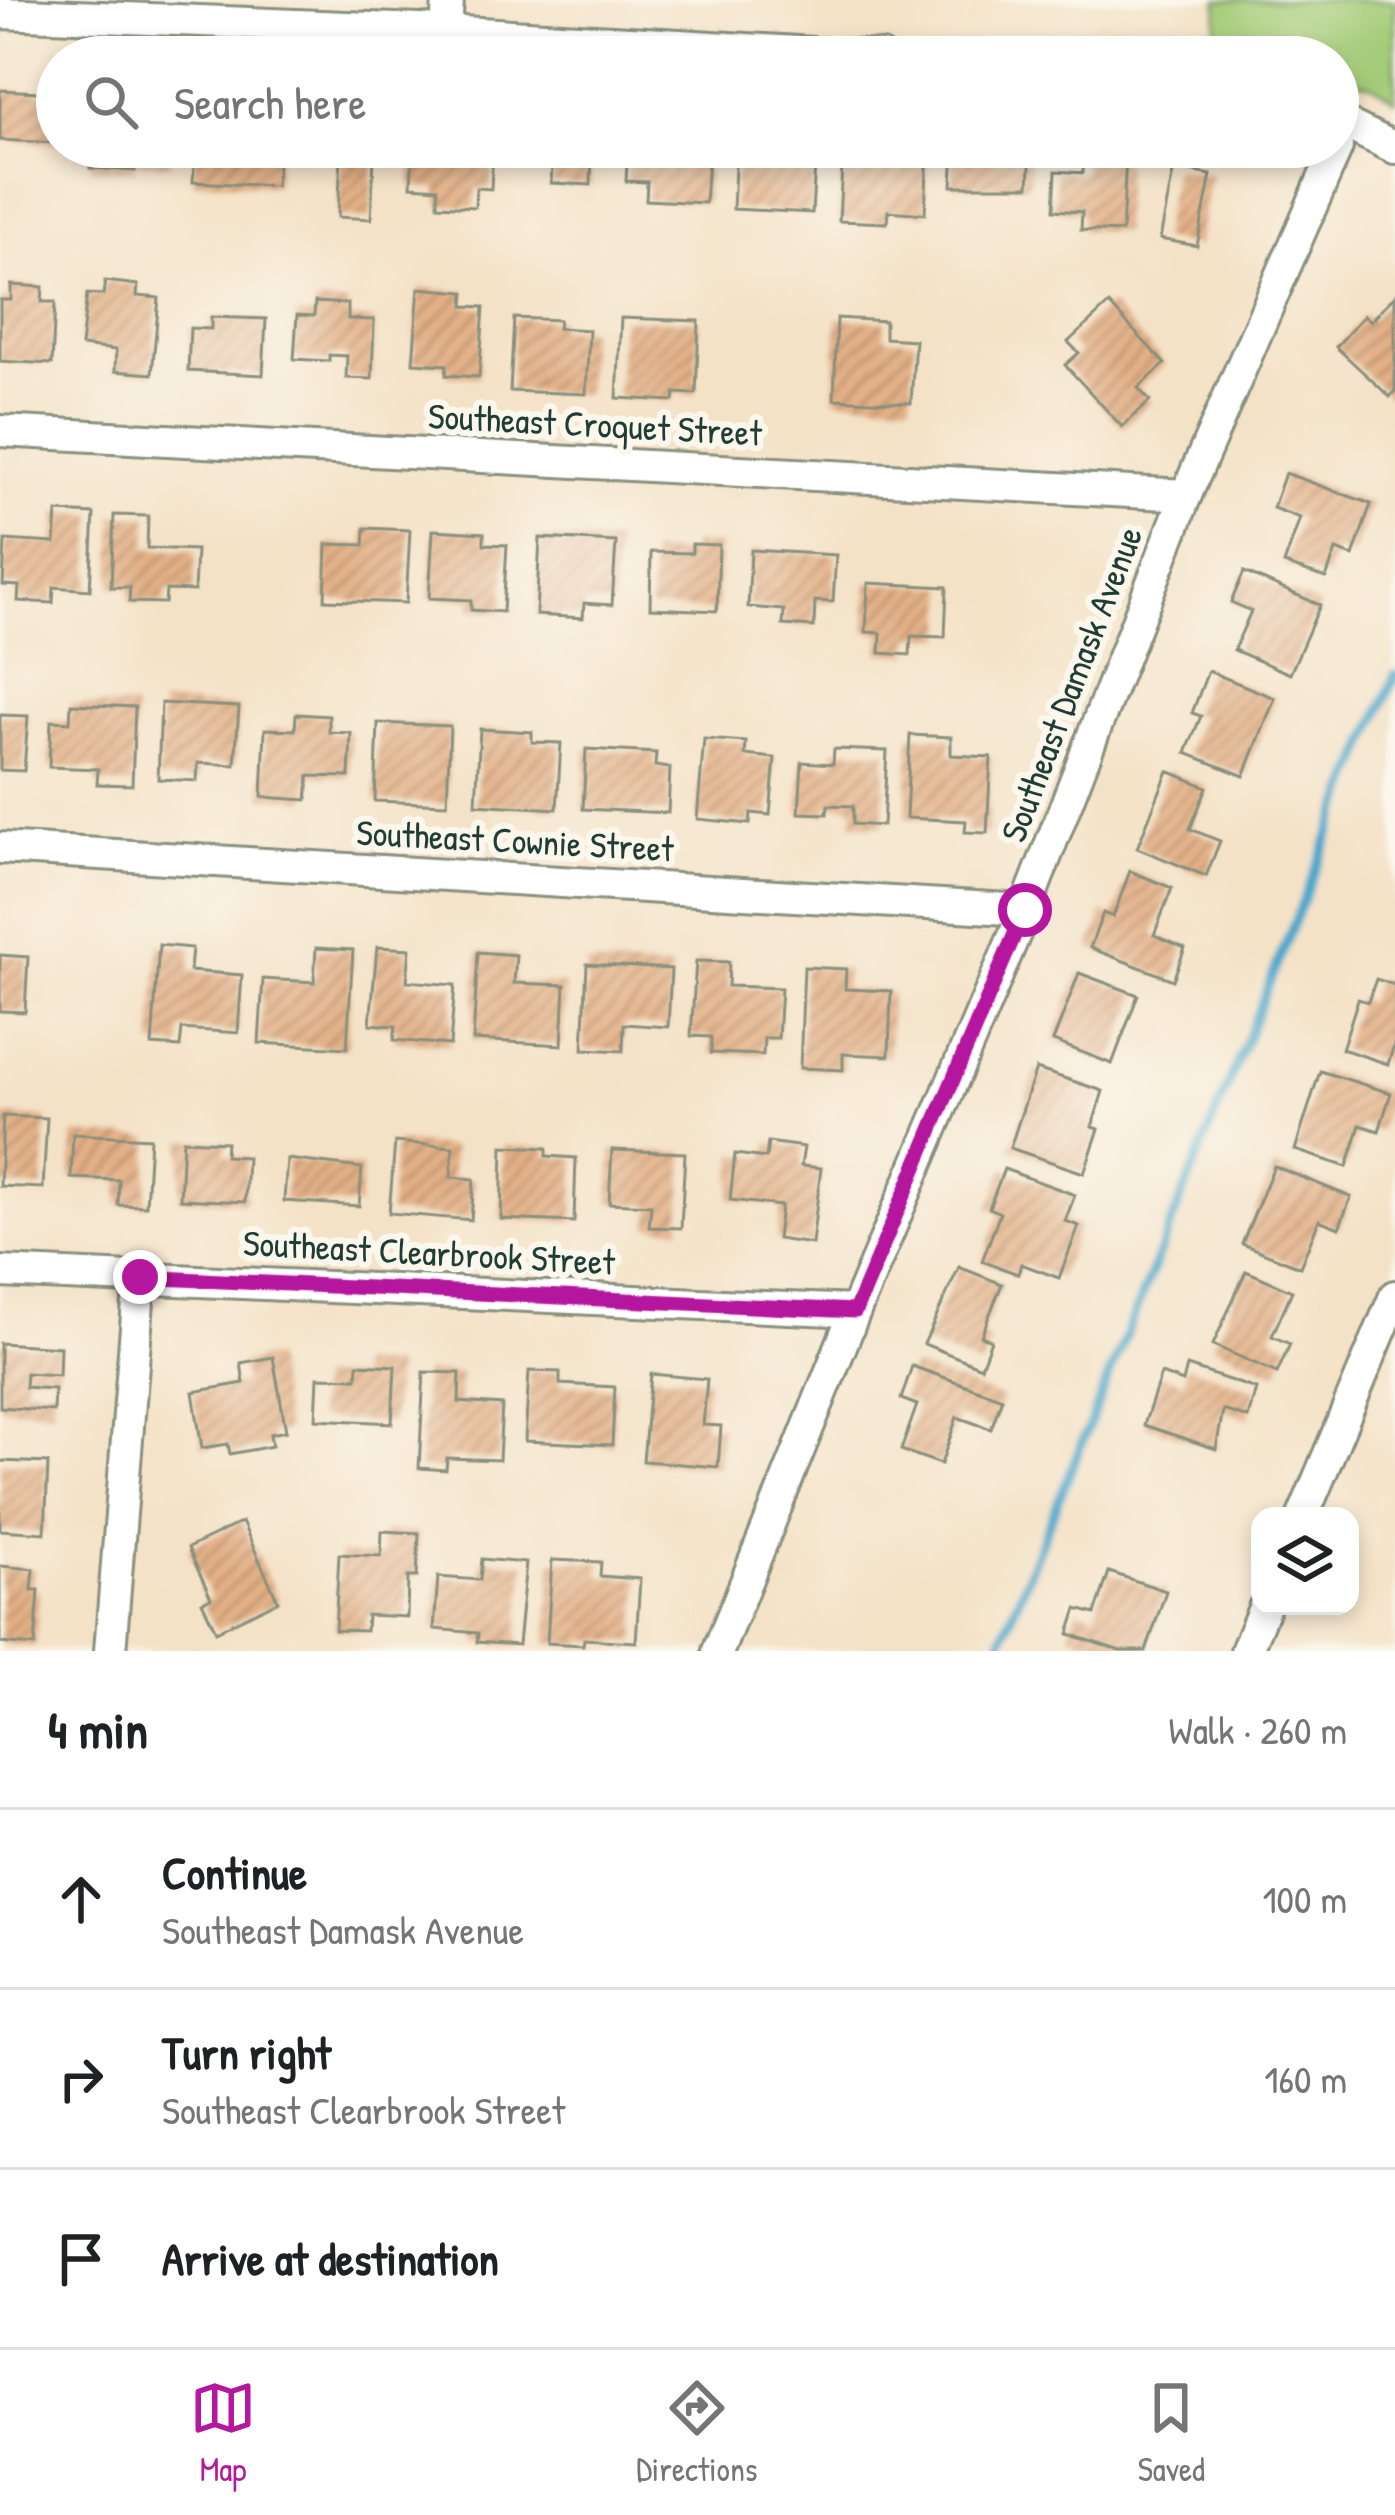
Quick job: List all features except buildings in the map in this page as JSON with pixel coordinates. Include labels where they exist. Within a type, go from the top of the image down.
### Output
[{"type":"street","points":[[0,13],[447,16],[659,36]]},
{"type":"street","points":[[1359,139],[1395,148]]},
{"type":"street","name":"Southeast Damask Avenue","points":[[718,1651],[1025,910],[1186,495],[1325,168]]},
{"type":"street","name":"Southeast Croquet Street","points":[[0,431],[1186,495]]},
{"type":"street","name":"Southeast Cownie Street","points":[[0,848],[1025,910]]},
{"type":"street","name":"Southeast Clearbrook Street","points":[[0,1272],[855,1311]]},
{"type":"street","points":[[110,1651],[140,1277]]},
{"type":"street","points":[[1307,1507],[1395,1296]]},
{"type":"street","points":[[1246,1651],[1260,1615]]},
{"type":"green space","points":[[1218,0],[1395,0],[1395,100],[1359,81],[1359,36],[1216,36]]},
{"type":"waterway","points":[[997,1651],[1395,675]]},
{"type":"route","points":[[140,1277],[855,1311],[1025,910]]}]
